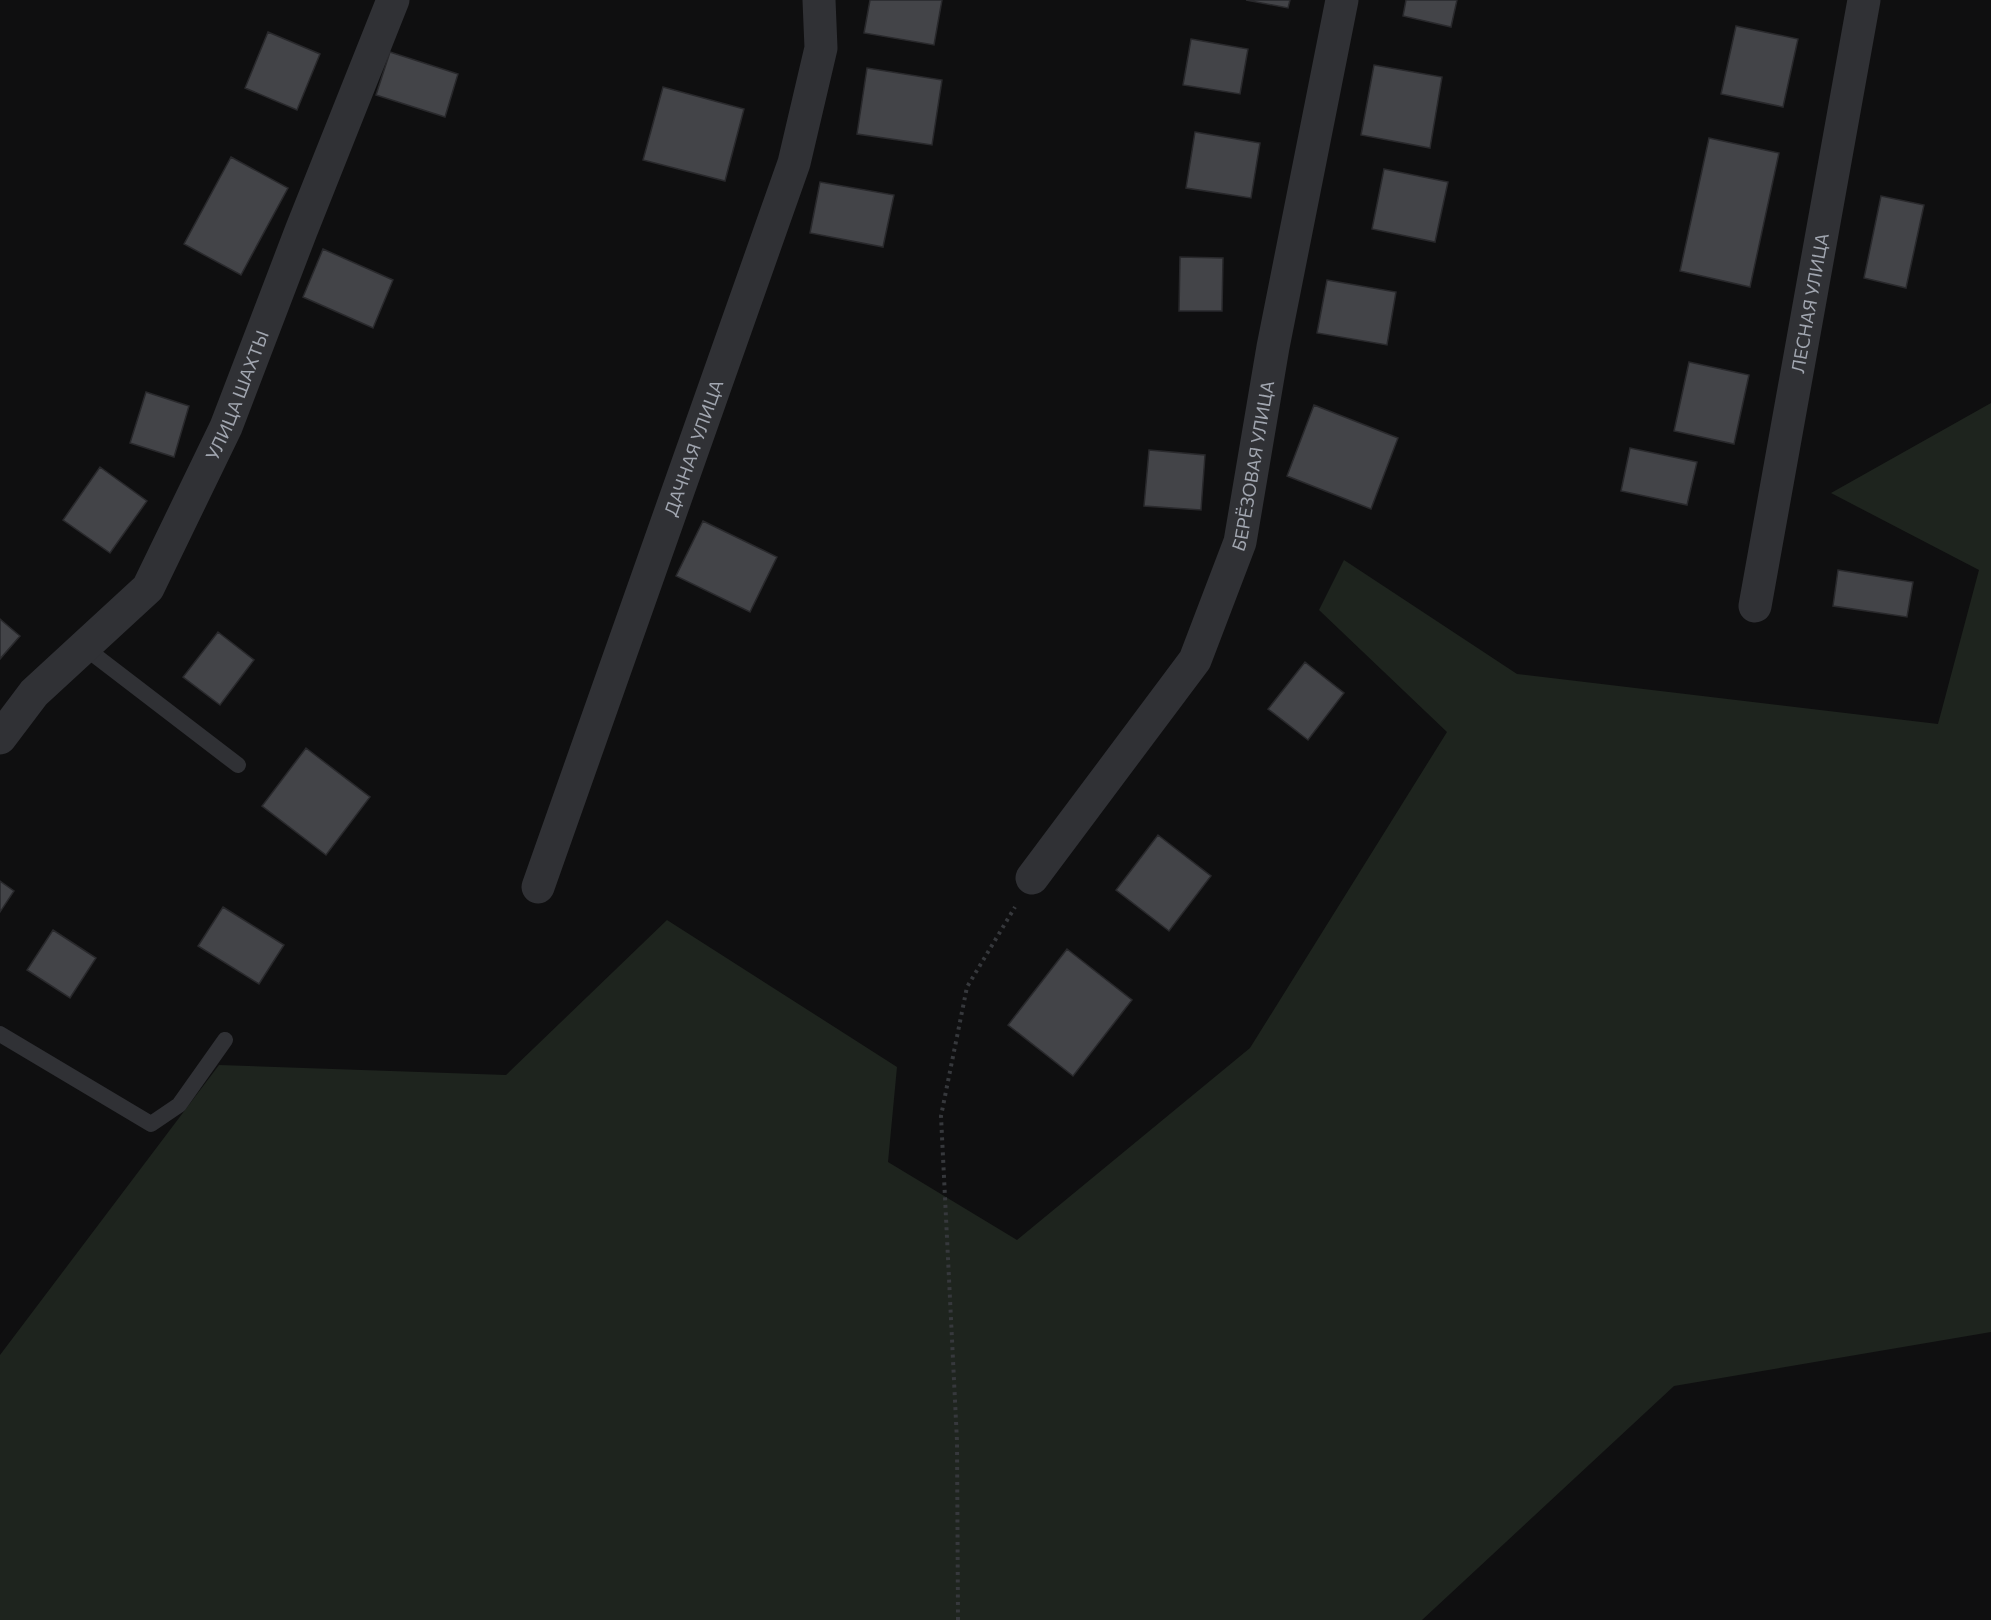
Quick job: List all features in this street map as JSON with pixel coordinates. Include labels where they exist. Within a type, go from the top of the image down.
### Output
[{"type":"street","name":"УЛИЦА ШАХТЫ","points":[[0,738],[34,693],[148,588],[226,427],[305,220],[393,0]]},
{"type":"street","name":"ДАЧНАЯ УЛИЦА","points":[[538,887],[794,163],[821,48],[819,0]]},
{"type":"street","name":"БЕРЁЗОВАЯ УЛИЦА","points":[[1032,878],[1195,660],[1240,542],[1273,347],[1342,0]]},
{"type":"street","name":"ЛЕСНАЯ УЛИЦА","points":[[1755,606],[1864,0]]},
{"type":"lane","points":[[84,647],[238,765]]},
{"type":"lane","points":[[0,1034],[151,1124],[179,1105],[225,1040]]},
{"type":"path","points":[[958,1620],[957,1441],[942,1116],[967,987],[1032,878]]},
{"type":"shaded area","points":[[1991,403],[1991,1332],[1674,1386],[1422,1620],[0,1620],[0,1355],[219,1065],[506,1075],[667,920],[897,1067],[888,1162],[1017,1240],[1250,1048],[1447,732],[1319,610],[1344,560],[1517,674],[1938,724],[1979,570],[1831,493]]},
{"type":"building","points":[[870,0],[942,0],[934,45],[864,33]]},
{"type":"building","points":[[1246,0],[1290,0],[1288,8]]},
{"type":"building","points":[[1406,0],[1457,0],[1451,27],[1403,16]]},
{"type":"building","points":[[1736,26],[1798,39],[1783,107],[1721,94]]},
{"type":"building","points":[[268,32],[320,54],[297,110],[245,88]]},
{"type":"building","points":[[1191,39],[1248,49],[1240,94],[1183,85]]},
{"type":"building","points":[[390,52],[458,74],[445,117],[376,95]]},
{"type":"building","points":[[1374,65],[1442,77],[1430,148],[1361,135]]},
{"type":"building","points":[[867,68],[942,80],[932,145],[857,134]]},
{"type":"building","points":[[663,87],[744,109],[725,181],[643,160]]},
{"type":"building","points":[[1195,132],[1260,143],[1251,198],[1186,188]]},
{"type":"building","points":[[1709,138],[1779,153],[1750,287],[1680,271]]},
{"type":"building","points":[[231,157],[288,188],[241,275],[184,244]]},
{"type":"building","points":[[1384,169],[1448,182],[1435,242],[1372,229]]},
{"type":"building","points":[[820,182],[894,195],[883,247],[810,233]]},
{"type":"building","points":[[1881,196],[1924,205],[1906,288],[1864,278]]},
{"type":"building","points":[[323,249],[393,280],[373,328],[303,297]]},
{"type":"building","points":[[1180,257],[1223,258],[1222,311],[1179,311]]},
{"type":"building","points":[[1327,280],[1396,292],[1387,345],[1317,333]]},
{"type":"building","points":[[1689,362],[1749,375],[1734,444],[1674,431]]},
{"type":"building","points":[[146,392],[189,406],[174,457],[130,443]]},
{"type":"building","points":[[1314,405],[1398,438],[1371,509],[1287,476]]},
{"type":"building","points":[[1630,448],[1697,462],[1687,505],[1621,491]]},
{"type":"building","points":[[1149,450],[1205,455],[1201,510],[1144,506]]},
{"type":"building","points":[[100,467],[147,501],[110,553],[63,520]]},
{"type":"building","points":[[703,521],[777,557],[750,612],[676,576]]},
{"type":"building","points":[[1838,570],[1913,582],[1907,617],[1833,606]]},
{"type":"building","points":[[0,619],[20,636],[0,659]]},
{"type":"building","points":[[218,632],[254,660],[220,705],[183,677]]},
{"type":"building","points":[[1305,662],[1344,693],[1308,740],[1268,709]]},
{"type":"building","points":[[306,748],[370,797],[326,855],[262,806]]},
{"type":"building","points":[[1158,835],[1211,876],[1169,931],[1116,890]]},
{"type":"building","points":[[0,881],[14,891],[0,912]]},
{"type":"building","points":[[223,907],[284,945],[259,984],[198,946]]},
{"type":"building","points":[[53,930],[96,958],[70,998],[27,970]]},
{"type":"building","points":[[1067,949],[1132,1000],[1073,1076],[1008,1025]]}]
